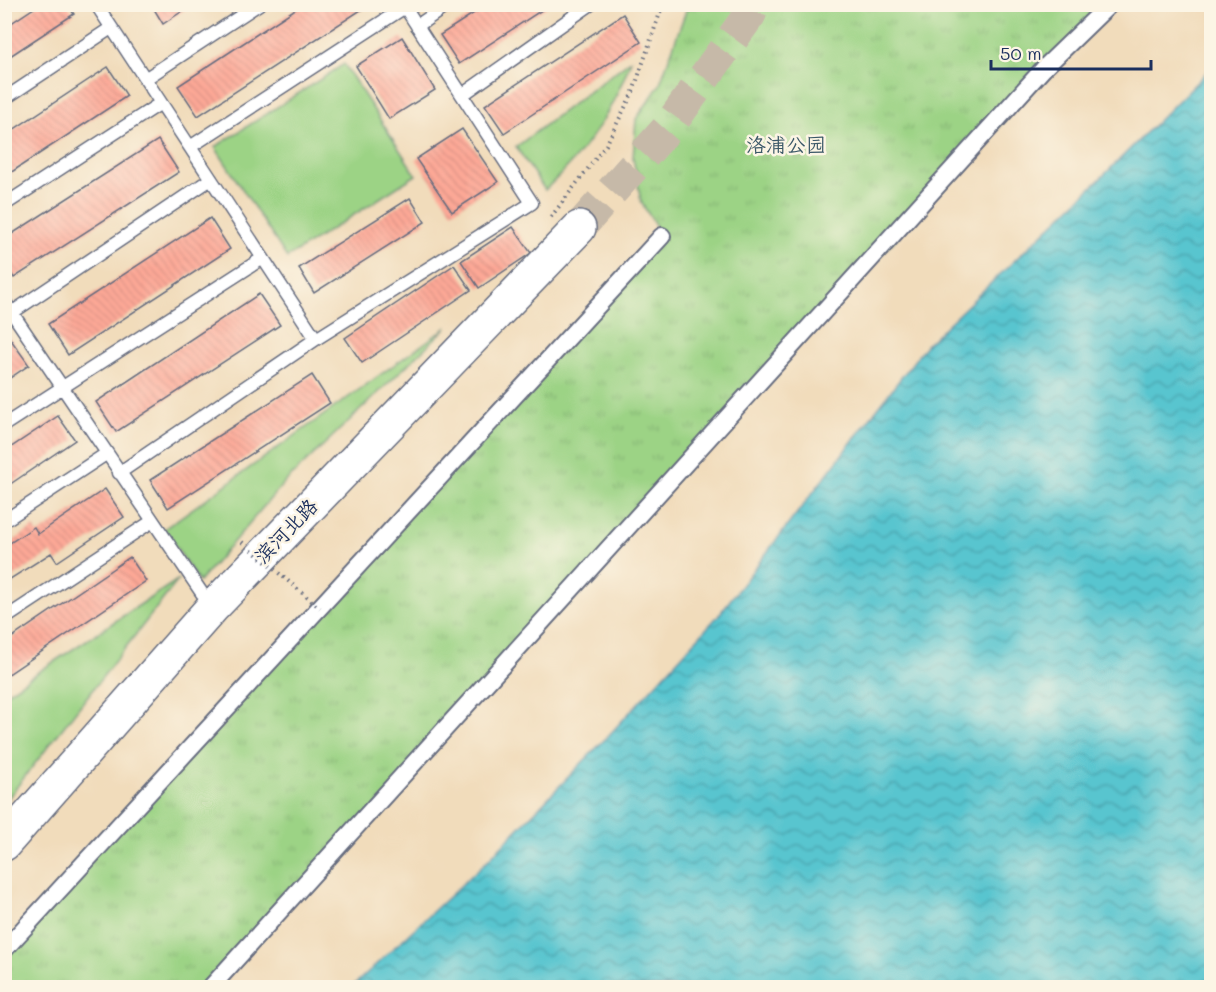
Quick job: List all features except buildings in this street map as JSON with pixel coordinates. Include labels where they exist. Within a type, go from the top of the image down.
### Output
[{"type":"main road","name":"滨河北路","points":[[4,844],[212,608],[564,226]]},
{"type":"street","points":[[210,987],[1045,67],[1110,4]]},
{"type":"street","points":[[4,950],[662,236]]},
{"type":"lane","points":[[96,4],[316,339]]},
{"type":"lane","points":[[145,79],[259,4]]},
{"type":"lane","points":[[417,26],[449,4]]},
{"type":"lane","points":[[462,95],[591,4]]},
{"type":"lane","points":[[119,473],[316,339],[532,203],[404,6],[190,147]]},
{"type":"lane","points":[[4,99],[111,28]]},
{"type":"lane","points":[[4,205],[161,104]]},
{"type":"lane","points":[[8,315],[211,179]]},
{"type":"lane","points":[[4,425],[263,258]]},
{"type":"lane","points":[[4,301],[8,315],[63,388],[212,608]]},
{"type":"lane","points":[[4,521],[106,454]]},
{"type":"lane","points":[[4,619],[152,522]]},
{"type":"path","points":[[564,226],[552,213],[611,134],[633,92],[663,4]]},
{"type":"path","points":[[242,542],[320,608]]},
{"type":"green space","name":"洛浦公园","points":[[688,5],[1110,5],[210,987],[5,987],[4,950],[662,236],[641,202],[633,158],[636,119],[659,86]]},
{"type":"green space","points":[[631,60],[615,98],[596,131],[573,161],[545,190],[516,147]]},
{"type":"green space","points":[[344,64],[416,175],[287,258],[215,147]]},
{"type":"green space","points":[[447,327],[283,484],[199,582],[164,529]]},
{"type":"green space","points":[[179,579],[5,802],[5,694]]},
{"type":"water","points":[[1211,68],[1211,987],[352,987],[486,862],[609,735],[718,616],[927,344],[1099,180]]},
{"type":"tunnel","points":[[579,228],[667,129],[750,14],[753,4]]}]
